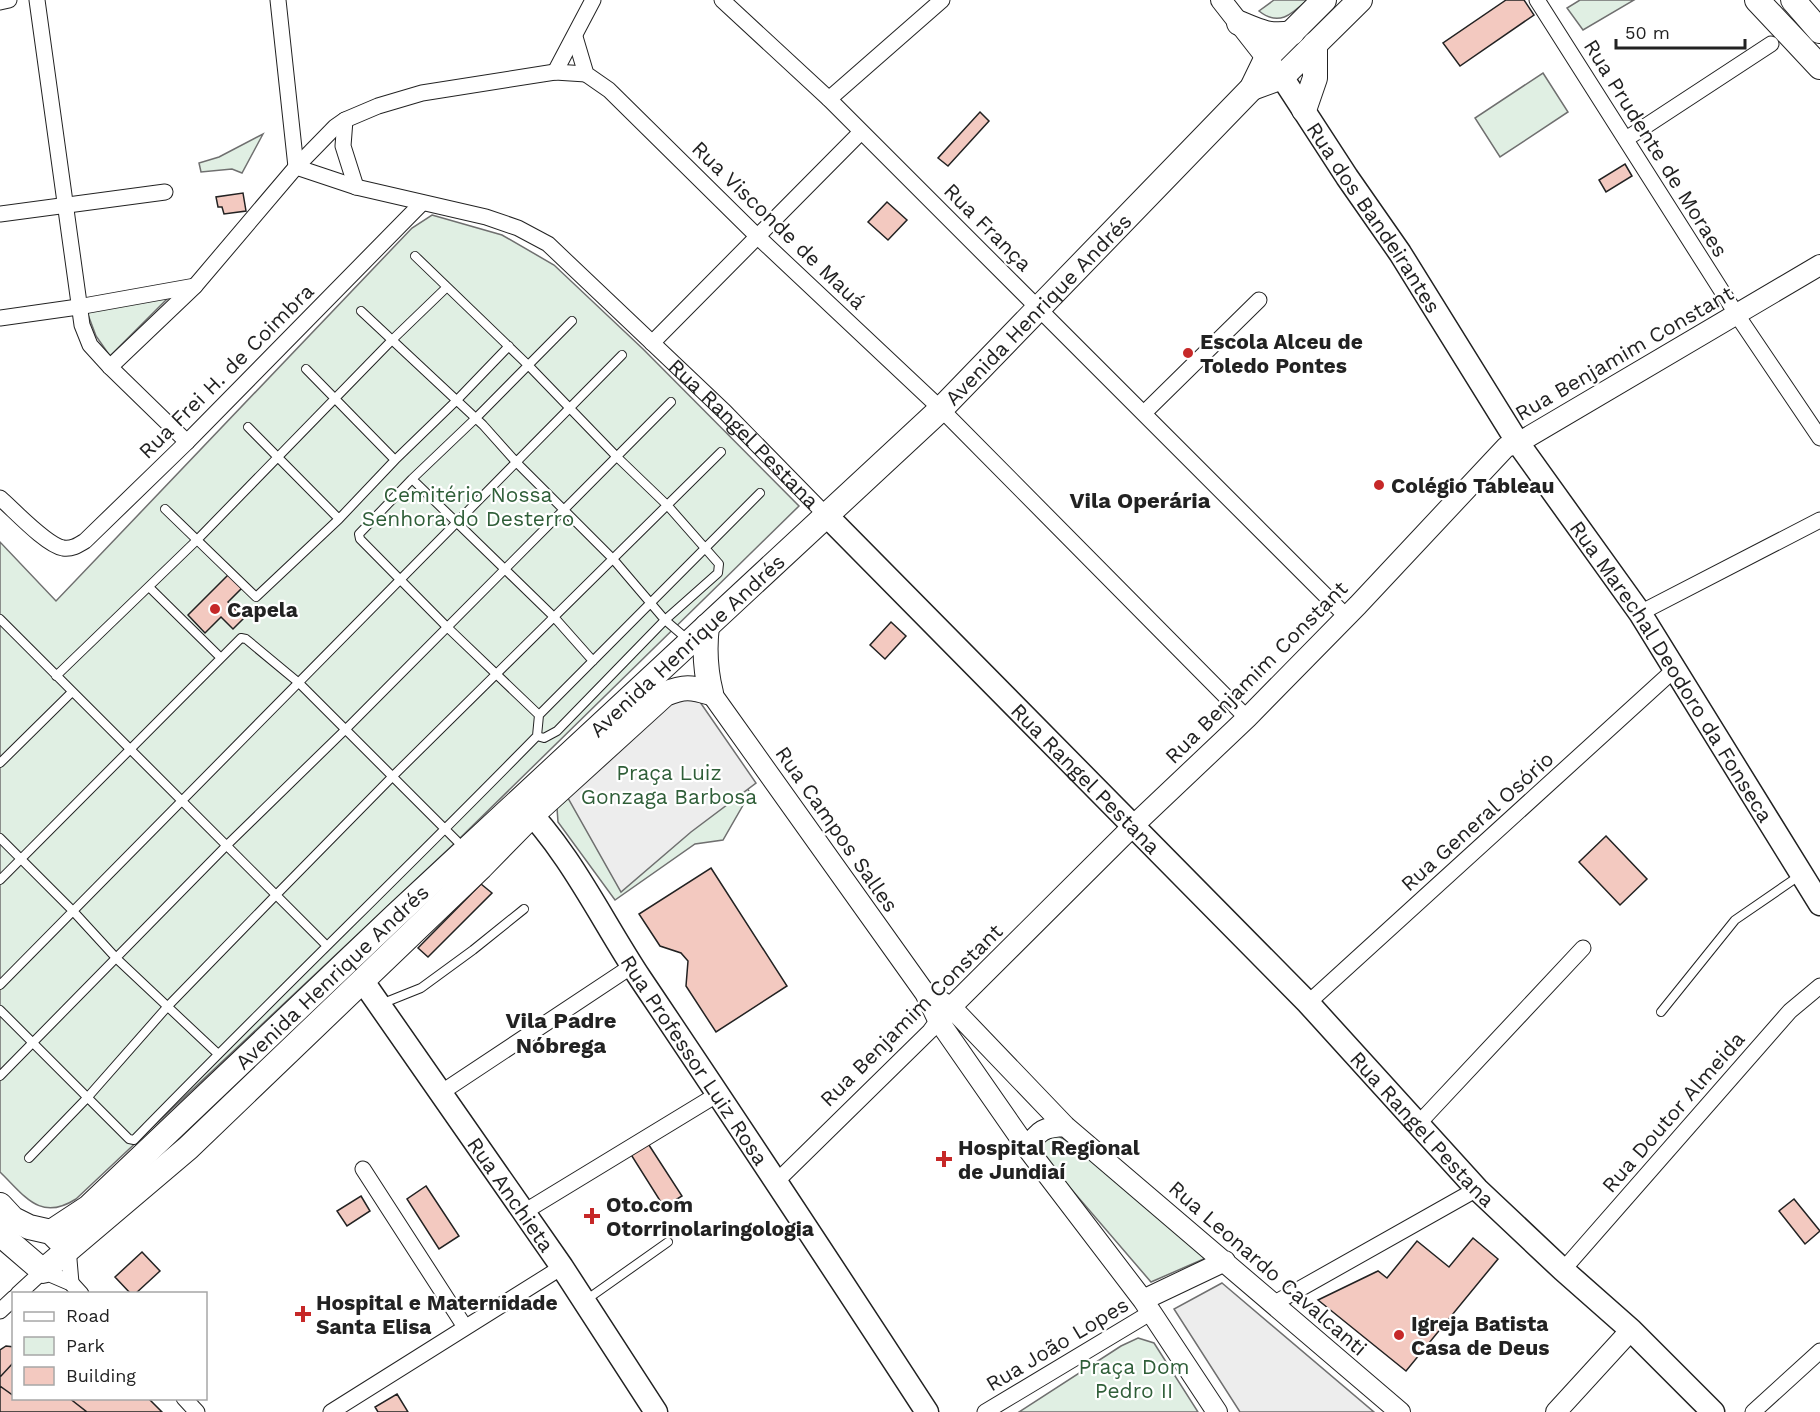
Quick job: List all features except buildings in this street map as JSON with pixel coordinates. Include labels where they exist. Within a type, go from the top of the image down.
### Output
[{"type":"main road","name":"Avenida Henrique Andrés","points":[[43,1271],[188,1148],[482,867],[526,808],[690,642],[941,409],[1252,88],[1267,57],[1324,0]]},
{"type":"main road","points":[[1282,77],[1360,0]]},
{"type":"main road","points":[[1757,0],[1820,67]]},
{"type":"main road","points":[[1793,0],[1820,31]]},
{"type":"main road","points":[[1239,23],[1263,33],[1277,35],[1297,28]]},
{"type":"main road","points":[[1304,110],[1315,78],[1317,42]]},
{"type":"main road","name":"Avenida Henrique Andrés","points":[[1252,88],[1282,77]]},
{"type":"main road","name":"Rua dos Bandeirantes","points":[[1282,77],[1400,253],[1518,443]]},
{"type":"main road","name":"Rua Marechal Deodoro da Fonseca","points":[[1518,443],[1640,613],[1820,904]]},
{"type":"main road","name":"Rua Rangel Pestana","points":[[826,515],[1308,1003],[1477,1189],[1631,1330],[1713,1412]]},
{"type":"main road","points":[[707,626],[704,650],[705,669],[711,693]]},
{"type":"main road","name":"Avenida Henrique Andrés","points":[[51,1232],[89,1207],[395,916],[665,694],[689,687],[711,693]]},
{"type":"main road","name":"Rua Professor Luiz Rosa","points":[[526,808],[572,868],[632,966],[777,1181],[927,1412]]},
{"type":"main road","points":[[362,980],[361,965],[385,934],[395,916]]},
{"type":"main road","name":"Rua Anchieta","points":[[362,980],[562,1267],[656,1412]]},
{"type":"main road","points":[[166,1134],[168,1145],[174,1149],[188,1148]]},
{"type":"main road","points":[[0,1205],[14,1219],[29,1227],[51,1232],[68,1248]]},
{"type":"main road","points":[[0,1234],[43,1271]]},
{"type":"street","points":[[0,2],[9,0]]},
{"type":"street","points":[[37,0],[82,325],[90,345],[187,441]]},
{"type":"street","points":[[278,0],[296,167]]},
{"type":"street","points":[[555,72],[593,0]]},
{"type":"street","points":[[829,99],[942,0]]},
{"type":"street","name":"Rua dos Bandeirantes","points":[[1221,0],[1282,77]]},
{"type":"street","name":"Rua Prudente de Moraes","points":[[1538,0],[1737,315],[1820,438]]},
{"type":"street","name":"Rua França","points":[[724,1],[829,99],[1039,306],[1346,616]]},
{"type":"street","points":[[110,367],[195,286],[296,167],[335,127],[345,120],[378,106],[422,93],[555,72],[586,74],[575,37]]},
{"type":"street","points":[[1626,139],[1771,44]]},
{"type":"street","name":"Rua Visconde de Mauá","points":[[586,74],[609,90],[757,236],[941,409],[1246,718]]},
{"type":"street","points":[[345,120],[343,146],[356,187]]},
{"type":"street","points":[[652,343],[861,132]]},
{"type":"street","name":"Rua Rangel Pestana","points":[[296,167],[356,187],[497,221],[518,228],[548,244],[725,412],[826,515]]},
{"type":"street","points":[[0,214],[165,192]]},
{"type":"street","name":"Rua Frei H. de Coimbra","points":[[0,498],[51,543],[62,548],[74,548],[85,542],[422,203]]},
{"type":"street","name":"Rua Benjamim Constant","points":[[777,1181],[922,1039],[1133,826],[1246,718],[1506,447],[1518,443],[1820,265]]},
{"type":"street","points":[[0,318],[195,286]]},
{"type":"street","points":[[1144,413],[1259,300]]},
{"type":"street","points":[[1640,613],[1820,520]]},
{"type":"street","name":"Rua General Osório","points":[[1308,1003],[1675,669]]},
{"type":"street","name":"Rua Campos Salles","points":[[711,693],[925,993],[945,1014],[1027,1148],[1147,1306],[1217,1412]]},
{"type":"street","points":[[1419,1123],[1583,948]]},
{"type":"street","points":[[442,1092],[632,966]]},
{"type":"street","name":"Rua Doutor Almeida","points":[[1563,1270],[1790,1011],[1820,987]]},
{"type":"street","name":"Rua Leonardo Cavalcanti","points":[[945,1014],[1065,1125],[1400,1412]]},
{"type":"street","points":[[524,1212],[718,1094]]},
{"type":"street","points":[[1027,1148],[1047,1126],[1065,1125]]},
{"type":"street","points":[[363,1169],[465,1327]]},
{"type":"street","points":[[1273,1304],[1477,1189]]},
{"type":"street","points":[[68,1248],[76,1288]]},
{"type":"street","points":[[1147,1306],[1225,1261]]},
{"type":"street","points":[[331,1412],[562,1267]]},
{"type":"street","points":[[43,1271],[76,1288]]},
{"type":"street","name":"Avenida Henrique Andrés","points":[[19,1292],[43,1271]]},
{"type":"street","points":[[0,1311],[12,1300]]},
{"type":"street","name":"Rua João Lopes","points":[[986,1412],[1147,1306]]},
{"type":"street","points":[[1556,1412],[1631,1330]]},
{"type":"street","points":[[1753,1412],[1820,1351]]},
{"type":"street","points":[[186,1400],[197,1412]]},
{"type":"lane","points":[[415,256],[509,346],[668,506],[719,564],[718,573],[665,620],[557,730],[544,738],[537,736]]},
{"type":"lane","points":[[56,676],[197,540],[392,340],[447,287]]},
{"type":"lane","points":[[361,310],[476,418],[517,463],[613,559],[665,620],[690,642]]},
{"type":"lane","points":[[539,715],[447,627],[360,539],[359,534],[572,321]]},
{"type":"lane","points":[[165,509],[256,597],[339,519],[509,346]]},
{"type":"lane","points":[[0,985],[622,355]]},
{"type":"lane","points":[[306,369],[395,460]]},
{"type":"lane","points":[[0,1076],[227,845],[346,729],[671,402]]},
{"type":"lane","points":[[248,427],[339,519]]},
{"type":"lane","points":[[29,1158],[87,1098],[168,1006],[276,895],[721,452]]},
{"type":"lane","points":[[412,479],[554,617],[593,661]]},
{"type":"lane","points":[[0,1010],[129,1139],[134,1140],[218,1054],[445,831],[537,736],[539,715],[760,493]]},
{"type":"lane","points":[[149,587],[221,658]]},
{"type":"lane","points":[[0,619],[327,946]]},
{"type":"lane","points":[[0,880],[241,638],[246,639],[299,682],[457,841]]},
{"type":"lane","points":[[0,763],[72,692]]},
{"type":"lane","points":[[0,838],[117,959],[218,1054]]},
{"type":"lane","points":[[1661,1012],[1735,920],[1801,874]]},
{"type":"lane","points":[[380,1004],[421,988],[524,909]]},
{"type":"lane","points":[[584,1301],[668,1242]]},
{"type":"green space","points":[[1274,0],[1307,0],[1285,17],[1273,18],[1259,11]]},
{"type":"green space","points":[[1580,0],[1634,0],[1583,30],[1567,8]]},
{"type":"green space","points":[[1543,73],[1568,112],[1500,157],[1475,118]]},
{"type":"green space","points":[[263,134],[242,173],[232,169],[201,172],[199,163],[219,157]]},
{"type":"green space","name":"Cemitério Nossa Senhora do Desterro","points":[[432,215],[502,235],[554,265],[643,349],[799,506],[457,841],[76,1199],[52,1208],[43,1207],[26,1197],[0,1172],[0,542],[56,601],[412,228]]},
{"type":"green space","points":[[170,296],[110,356],[96,336],[87,312]]},
{"type":"green space","name":"Praça Luiz Gonzaga Barbosa","points":[[691,689],[750,793],[723,840],[695,844],[615,900],[558,822],[557,808],[566,796]]},
{"type":"green space","points":[[1057,1135],[1072,1144],[1206,1258],[1151,1282],[1041,1154],[1044,1141]]},
{"type":"green space","name":"Praça Dom Pedro II","points":[[1138,1338],[1154,1343],[1198,1412],[1019,1412],[1121,1346]]},
{"type":"shaded area","name":"Praça Luiz Gonzaga Barbosa","points":[[691,689],[756,783],[691,832],[621,892],[568,798],[633,725]]},
{"type":"shaded area","points":[[1222,1283],[1374,1412],[1240,1412],[1174,1309]]},
{"type":"place","name":"Escola Alceu de Toledo Pontes","points":[[1188,353]]},
{"type":"place","name":"Colégio Tableau","points":[[1379,485]]},
{"type":"place","name":"Capela","points":[[215,609]]},
{"type":"place","name":"Hospital Regional de Jundiaí","points":[[944,1159]]},
{"type":"place","name":"Oto.com Otorrinolaringologia","points":[[592,1216]]},
{"type":"place","name":"Hospital e Maternidade Santa Elisa","points":[[303,1314]]},
{"type":"place","name":"Igreja Batista Casa de Deus","points":[[1399,1335]]},
{"type":"district","name":"Vila Operária","points":[[1140,500]]},
{"type":"district","name":"Vila Padre Nóbrega","points":[[561,1032]]}]
